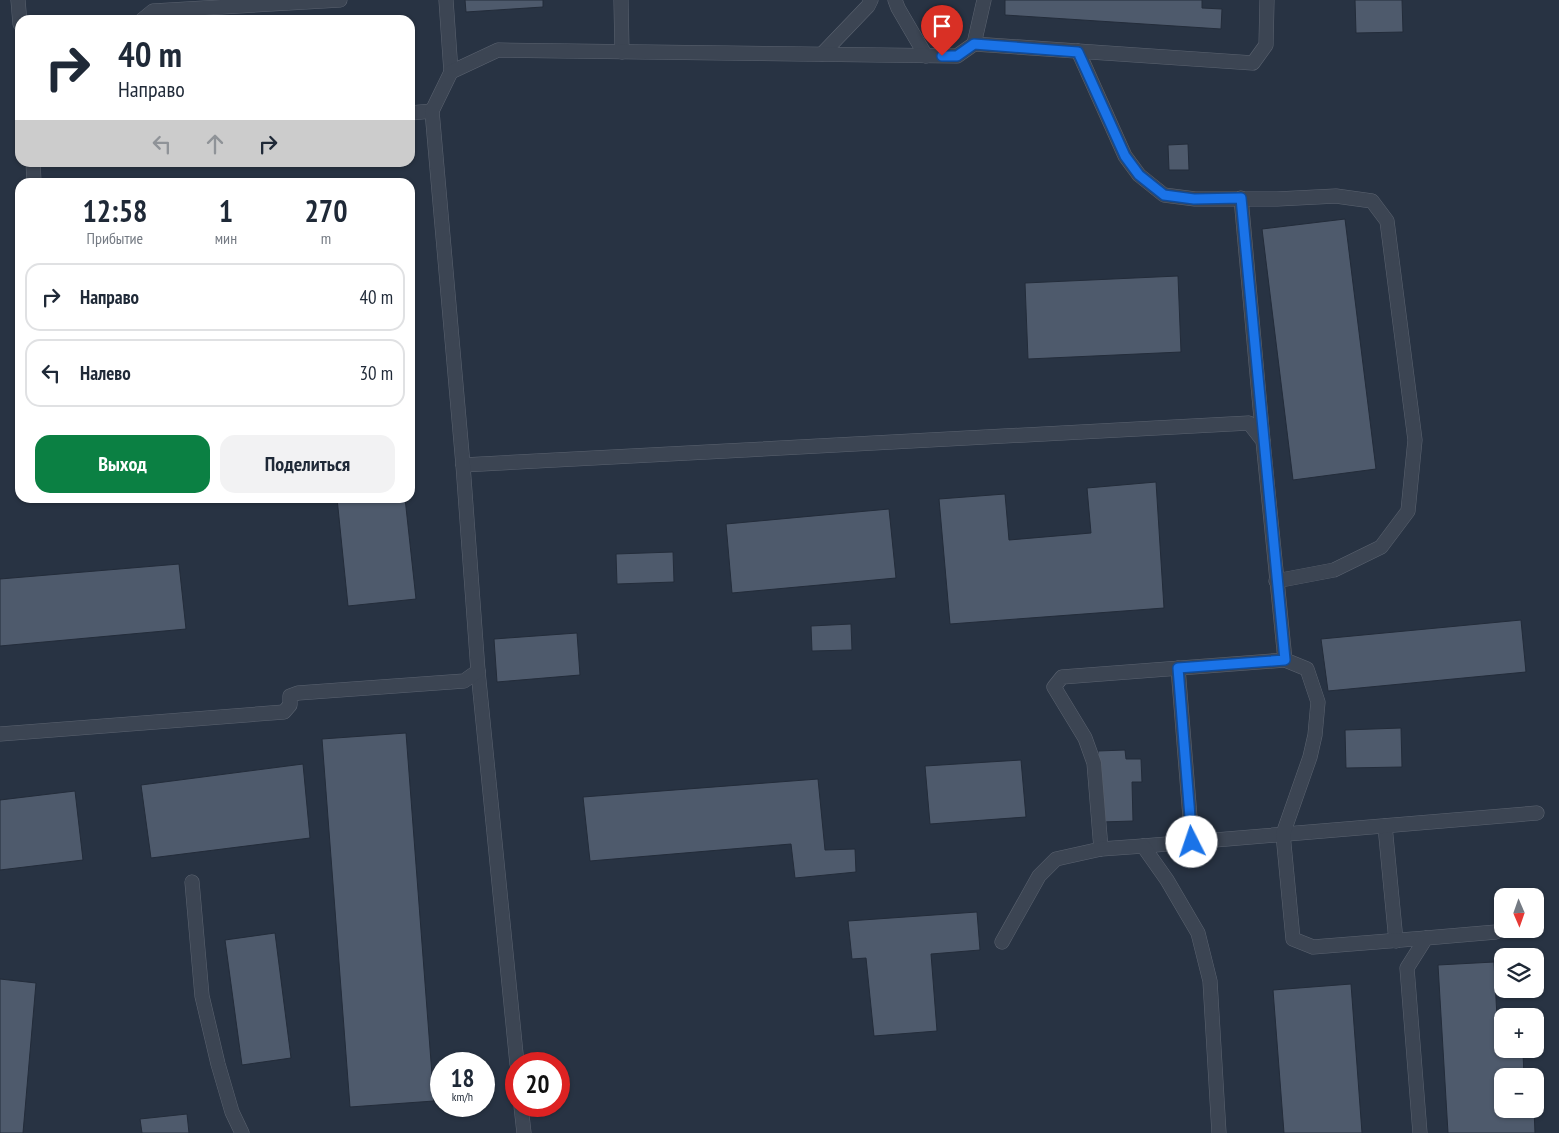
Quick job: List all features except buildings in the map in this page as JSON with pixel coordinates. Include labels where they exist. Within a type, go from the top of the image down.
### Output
[{"type":"lane","points":[[18,0],[19,15]]},
{"type":"lane","points":[[148,15],[153,11],[340,0]]},
{"type":"lane","points":[[446,0],[451,72],[432,111],[463,465],[478,671],[516,1052]]},
{"type":"lane","points":[[621,0],[622,52]]},
{"type":"lane","points":[[822,54],[868,6],[871,0]]},
{"type":"lane","points":[[895,0],[926,56]]},
{"type":"lane","points":[[974,44],[984,0]]},
{"type":"lane","points":[[451,72],[498,50],[957,56],[974,44],[1253,63],[1266,45],[1267,0]]},
{"type":"lane","points":[[1078,52],[1125,156],[1139,175],[1164,195],[1194,199],[1277,199],[1336,196],[1372,201],[1387,221],[1415,440],[1408,511],[1381,547],[1334,570],[1276,581]]},
{"type":"lane","points":[[415,113],[432,111]]},
{"type":"lane","points":[[1241,198],[1285,660]]},
{"type":"lane","points":[[463,465],[1250,423],[1263,440]]},
{"type":"lane","points":[[1101,849],[1094,763],[1085,738],[1054,687],[1062,677],[1285,660],[1307,669],[1318,702],[1315,735],[1310,757],[1283,834],[1294,939],[1313,947],[1494,932]]},
{"type":"lane","points":[[1178,668],[1192,842]]},
{"type":"lane","points":[[0,734],[284,712],[290,706],[290,696],[298,693],[464,681],[478,671]]},
{"type":"lane","points":[[1002,942],[1038,876],[1056,858],[1101,849],[1537,813]]},
{"type":"lane","points":[[1385,826],[1396,941]]},
{"type":"lane","points":[[1143,846],[1167,880],[1198,933],[1210,981],[1219,1133]]},
{"type":"lane","points":[[192,882],[202,996],[218,1064],[232,1112],[242,1133]]},
{"type":"lane","points":[[1420,1133],[1407,968],[1426,938]]},
{"type":"lane","points":[[522,1117],[524,1133]]},
{"type":"route","points":[[942,56],[957,56],[974,44],[1078,52],[1125,156],[1139,175],[1164,195],[1194,199],[1241,198],[1285,660],[1178,668],[1192,842]]}]
